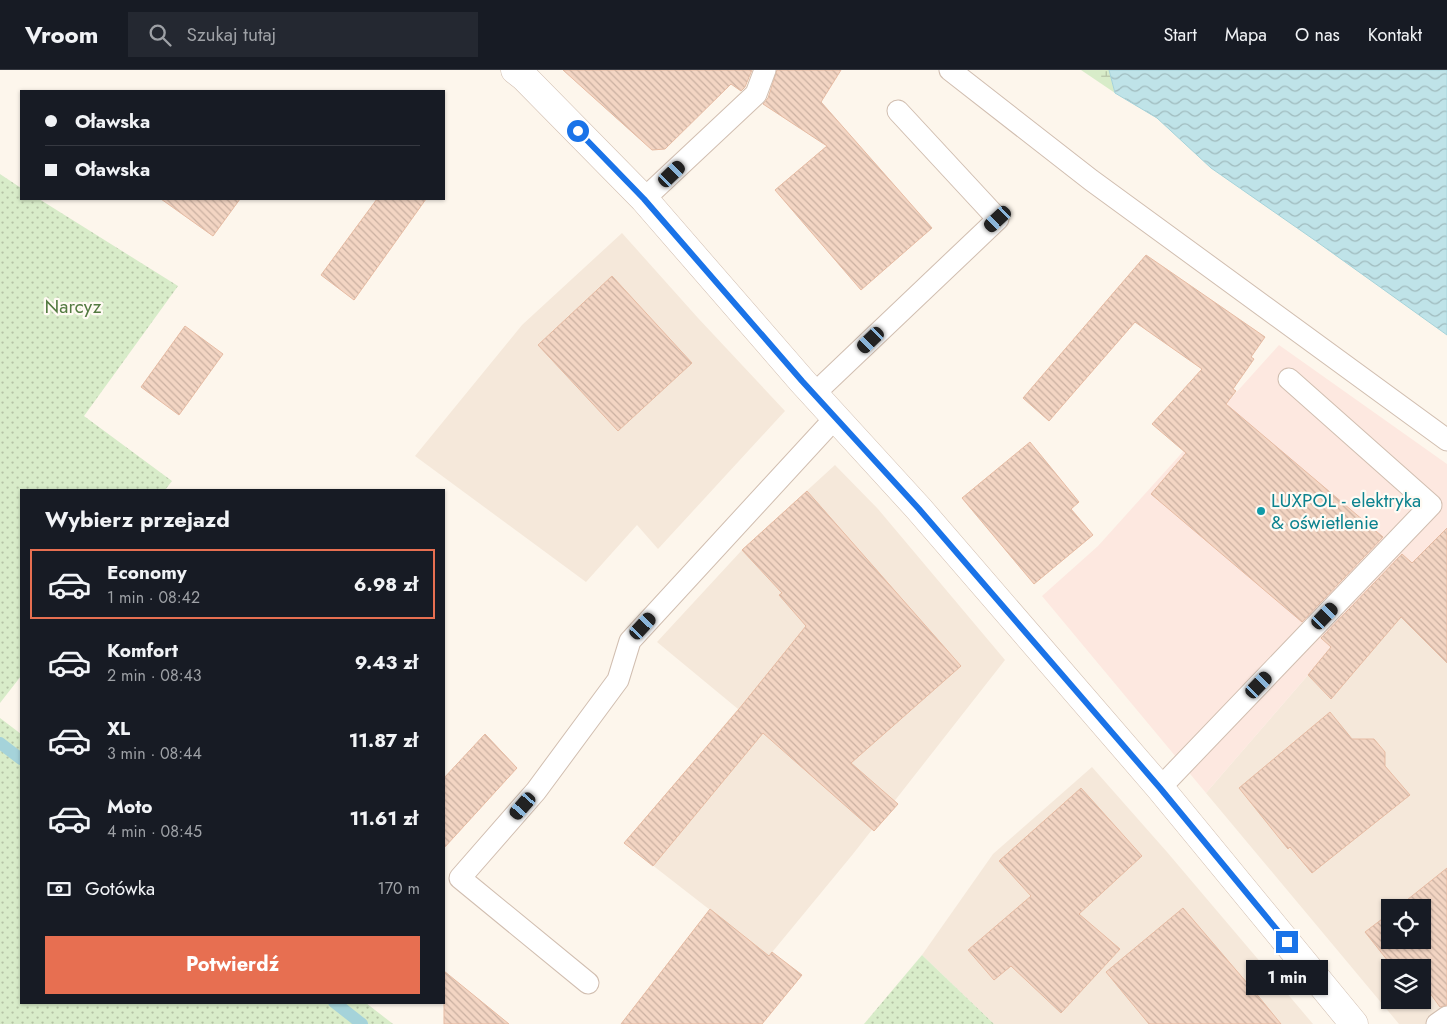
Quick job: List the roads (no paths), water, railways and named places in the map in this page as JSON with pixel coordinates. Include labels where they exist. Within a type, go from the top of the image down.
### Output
[{"type":"street","points":[[522,72],[644,199],[814,394],[919,509],[1160,788],[1354,1024]]},
{"type":"lane","points":[[644,199],[756,94],[766,70]]},
{"type":"lane","points":[[950,70],[1091,180],[1447,440]]},
{"type":"lane","points":[[814,394],[998,219],[898,111]]},
{"type":"lane","points":[[1160,788],[1431,505],[1289,379]]},
{"type":"lane","points":[[588,982],[460,878],[536,791],[618,680],[630,641],[836,418]]},
{"type":"lane","points":[[1437,1024],[1447,1017]]},
{"type":"water","points":[[1109,70],[1447,70],[1447,335],[1211,168],[1157,118],[1115,93]]},
{"type":"waterway","points":[[0,743],[20,758]]},
{"type":"waterway","points":[[337,1004],[362,1024]]},
{"type":"place","name":"LUXPOL - elektryka & oświetlenie","points":[[1261,511]]},
{"type":"park label","name":"Narcyz","points":[[73,306]]}]
